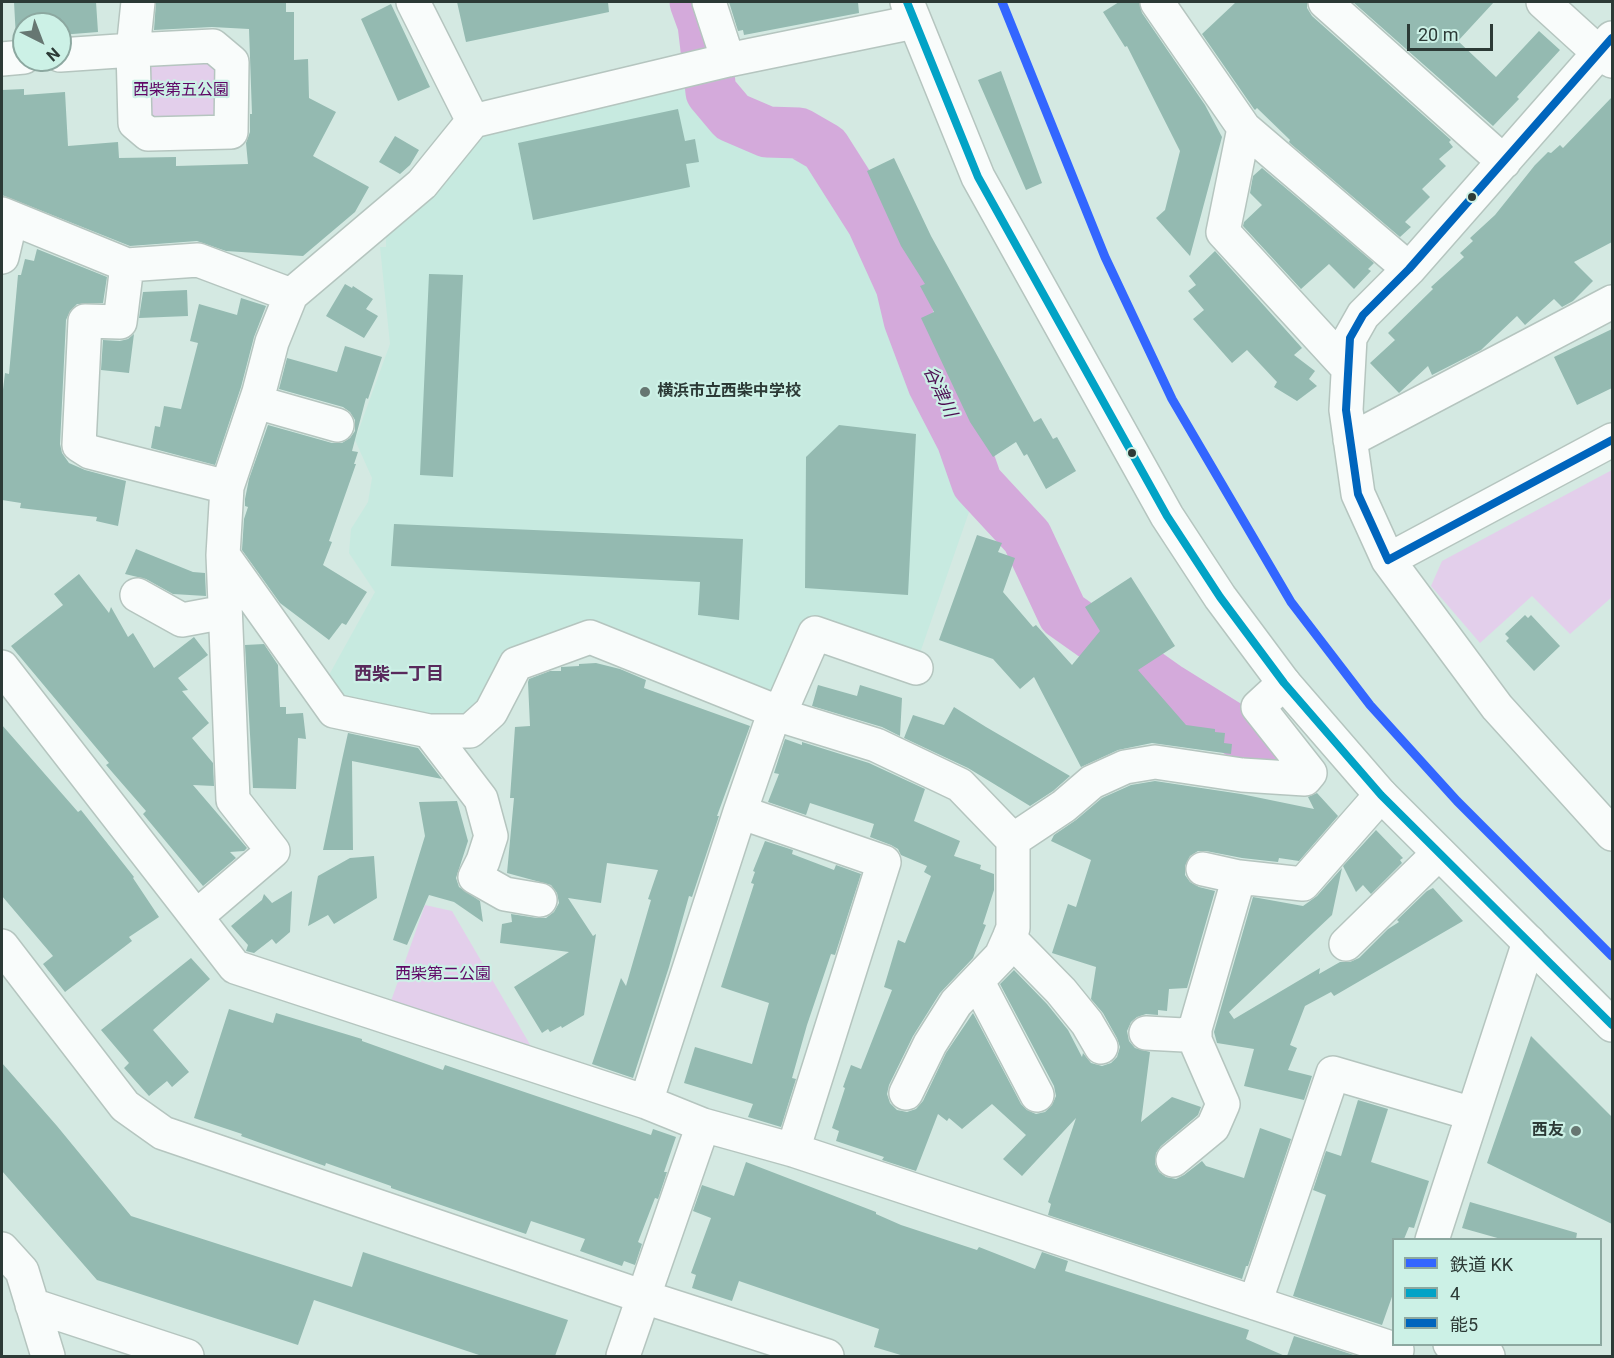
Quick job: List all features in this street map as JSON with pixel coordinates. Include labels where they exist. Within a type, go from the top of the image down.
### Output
[{"type":"main road","points":[[72,54],[133,50],[138,2]]},
{"type":"main road","points":[[413,2],[473,121]]},
{"type":"main road","points":[[708,2],[728,60]]},
{"type":"main road","points":[[1157,2],[1244,128],[1409,269]]},
{"type":"main road","points":[[1324,2],[1504,162]]},
{"type":"main road","points":[[1543,2],[1608,51],[1504,162],[1409,269],[1363,315],[1350,338],[1346,410],[1358,494],[1388,560],[1497,707],[1612,834]]},
{"type":"main road","points":[[197,916],[273,851],[232,800],[223,555],[227,487],[256,402],[272,342],[291,295],[422,184],[473,121],[728,60],[911,12],[978,177],[1167,516],[1220,597],[1284,683],[1381,795],[1612,1025]]},
{"type":"main road","points":[[1244,128],[1223,232],[1347,367]]},
{"type":"main road","points":[[2,257],[6,216],[127,265],[198,260],[291,295]]},
{"type":"main road","points":[[127,265],[120,322],[85,321],[79,445],[90,452],[227,487]]},
{"type":"main road","points":[[1350,440],[1612,302]]},
{"type":"main road","points":[[256,402],[324,413]]},
{"type":"main road","points":[[1388,560],[1612,440]]},
{"type":"main road","points":[[223,555],[333,711],[429,731],[470,730],[492,712],[516,664],[590,637],[777,713],[876,745],[960,785],[1013,840],[1013,928],[1001,956],[956,1003],[930,1044],[906,1093]]},
{"type":"main road","points":[[137,595],[182,620],[225,612]]},
{"type":"main road","points":[[646,1102],[740,812],[777,713],[815,633],[916,668]]},
{"type":"main road","points":[[2,666],[235,967],[646,1102],[703,1125],[793,1150],[1396,1350]]},
{"type":"main road","points":[[1013,840],[1064,806],[1092,782],[1125,767],[1155,762],[1242,775],[1305,778],[1310,773],[1258,707],[1284,683]]},
{"type":"main road","points":[[429,731],[481,799],[491,836],[475,877],[505,894],[540,900]]},
{"type":"main road","points":[[1203,869],[1239,877],[1303,884],[1381,795]]},
{"type":"main road","points":[[740,812],[884,862],[793,1150]]},
{"type":"main road","points":[[1346,944],[1439,853]]},
{"type":"main road","points":[[1173,1160],[1213,1127],[1223,1104],[1195,1040],[1195,1029],[1239,877]]},
{"type":"main road","points":[[1009,938],[1060,991],[1087,1023],[1101,1047]]},
{"type":"main road","points":[[1432,1238],[1529,942]]},
{"type":"main road","points":[[2,946],[125,1106],[163,1134],[644,1297],[827,1356]]},
{"type":"main road","points":[[976,984],[982,990],[1037,1095]]},
{"type":"main road","points":[[1146,1033],[1184,1035],[1195,1029]]},
{"type":"main road","points":[[1255,1303],[1333,1073],[1473,1114]]},
{"type":"main road","points":[[623,1356],[703,1125]]},
{"type":"main road","points":[[2,1249],[22,1271],[48,1356]]},
{"type":"main road","points":[[32,1305],[187,1356]]},
{"type":"main road","points":[[1456,1346],[1488,1356]]},
{"type":"shaded area","name":"横浜市立西柴中学校","points":[[697,83],[698,90],[690,92],[693,108],[696,108],[712,126],[736,140],[781,145],[808,158],[830,184],[882,287],[894,338],[969,512],[921,650],[909,657],[808,621],[775,698],[595,630],[512,655],[471,722],[346,705],[329,675],[375,592],[349,553],[351,529],[368,502],[372,478],[355,440],[390,344],[380,247],[386,247],[386,230],[479,135]]},
{"type":"green space","name":"西柴第五公園","points":[[146,61],[217,62],[217,121],[146,121]]},
{"type":"green space","points":[[1612,470],[1612,597],[1570,634],[1532,596],[1480,643],[1431,586],[1442,561]]},
{"type":"green space","name":"西柴第二公園","points":[[425,905],[452,911],[532,1048],[391,1001]]},
{"type":"building","points":[[14,2],[96,2],[98,32],[72,34],[72,12],[15,12]]},
{"type":"building","points":[[156,2],[286,2],[286,12],[294,12],[294,60],[308,59],[309,98],[336,112],[313,156],[369,187],[355,212],[303,256],[226,251],[197,241],[130,246],[2,195],[2,90],[24,89],[24,95],[65,92],[68,146],[118,142],[119,158],[176,157],[176,166],[248,164],[246,143],[250,132],[250,114],[252,114],[249,29],[212,27],[154,30]]},
{"type":"building","points":[[457,2],[608,2],[609,12],[466,42]]},
{"type":"building","points":[[729,2],[858,2],[859,13],[744,35],[743,30],[738,31]]},
{"type":"building","points":[[1119,2],[1139,2],[1142,13],[1205,105],[1222,137],[1190,256],[1156,218],[1165,210],[1180,151],[1127,46],[1125,47],[1103,12]]},
{"type":"building","points":[[1236,2],[1307,2],[1307,8],[1312,16],[1451,140],[1449,142],[1453,147],[1439,159],[1446,166],[1422,189],[1430,197],[1405,222],[1411,227],[1400,237],[1291,144],[1290,140],[1257,108],[1254,109],[1202,34]]},
{"type":"building","points":[[1353,2],[1494,2],[1458,41],[1496,77],[1539,31],[1560,50],[1493,126]]},
{"type":"building","points":[[391,4],[430,87],[398,101],[361,19]]},
{"type":"building","points":[[1001,71],[1042,183],[1026,190],[978,80]]},
{"type":"building","points":[[1612,97],[1612,242],[1574,262],[1593,281],[1573,301],[1562,307],[1554,299],[1525,325],[1517,316],[1481,350],[1432,375],[1428,366],[1399,393],[1370,363],[1395,340],[1388,333],[1433,289],[1431,287],[1464,257],[1460,253],[1473,241],[1470,238],[1495,215],[1535,165],[1548,152],[1551,153],[1560,145],[1563,148]]},
{"type":"building","points":[[678,109],[685,141],[695,139],[699,162],[686,164],[690,187],[533,220],[518,143]]},
{"type":"building","points":[[395,136],[419,150],[410,165],[400,174],[379,162]]},
{"type":"building","points":[[894,158],[931,236],[1034,422],[1041,418],[1053,439],[1057,437],[1076,471],[1046,489],[1027,454],[1024,456],[1016,442],[993,457],[970,422],[921,318],[934,312],[920,286],[925,284],[901,246],[867,171]]},
{"type":"building","points":[[1262,168],[1374,263],[1368,269],[1371,271],[1354,289],[1329,264],[1301,289],[1243,226],[1244,222],[1262,205],[1250,193],[1253,176]]},
{"type":"building","points":[[37,249],[107,277],[103,303],[77,304],[70,311],[66,320],[60,444],[62,453],[69,463],[85,470],[126,481],[118,526],[96,521],[97,517],[20,508],[21,503],[2,500],[2,398],[5,373],[9,374],[18,275],[21,275],[25,259],[34,261]]},
{"type":"building","points":[[1215,251],[1302,348],[1294,355],[1315,371],[1309,379],[1317,386],[1297,401],[1274,387],[1277,382],[1247,350],[1232,363],[1193,319],[1204,310],[1188,291],[1196,285],[1189,276]]},
{"type":"building","points":[[429,274],[463,275],[453,477],[420,475]]},
{"type":"building","points":[[345,284],[352,288],[353,286],[373,299],[366,309],[378,316],[364,338],[326,316]]},
{"type":"building","points":[[187,290],[188,316],[139,318],[143,292]]},
{"type":"building","points":[[241,298],[266,306],[254,337],[241,387],[215,465],[151,448],[155,426],[160,427],[164,406],[181,409],[198,343],[190,341],[199,304],[237,315]]},
{"type":"building","points":[[1612,329],[1612,388],[1577,405],[1554,357]]},
{"type":"building","points":[[134,334],[129,373],[101,370],[103,340],[120,341]]},
{"type":"building","points":[[345,346],[382,357],[368,399],[366,398],[352,451],[358,452],[354,464],[356,464],[323,565],[367,592],[346,625],[342,623],[329,640],[280,603],[242,550],[244,519],[248,507],[245,506],[245,499],[249,479],[268,425],[332,443],[342,443],[355,431],[355,420],[343,407],[279,389],[287,358],[337,372]]},
{"type":"building","points":[[839,425],[916,434],[908,595],[805,588],[806,457]]},
{"type":"building","points":[[394,524],[743,539],[739,620],[698,615],[700,582],[391,566]]},
{"type":"building","points":[[977,535],[1002,543],[998,552],[1015,558],[1003,592],[1033,627],[1036,625],[1072,665],[1100,631],[1085,607],[1131,577],[1175,646],[1138,670],[1186,725],[1215,729],[1215,732],[1225,733],[1224,743],[1232,744],[1231,754],[1152,743],[1118,750],[1081,767],[1034,677],[1020,689],[993,659],[939,640]]},
{"type":"building","points":[[136,549],[193,572],[205,573],[206,596],[173,594],[146,579],[125,574]]},
{"type":"building","points":[[79,574],[109,613],[111,607],[128,637],[133,633],[154,668],[194,637],[208,655],[178,678],[188,690],[182,691],[209,723],[192,738],[213,763],[214,786],[193,785],[247,848],[244,851],[230,852],[236,858],[203,886],[143,814],[146,811],[106,765],[109,763],[11,646],[63,605],[54,594]]},
{"type":"building","points":[[1525,615],[1528,618],[1531,615],[1560,646],[1534,671],[1506,641],[1509,638],[1505,634]]},
{"type":"building","points":[[264,644],[278,665],[280,707],[286,707],[286,714],[303,713],[306,739],[298,738],[296,789],[253,788],[245,645]]},
{"type":"building","points":[[596,663],[620,669],[646,680],[644,688],[750,726],[717,816],[719,816],[692,897],[689,896],[633,1078],[592,1064],[621,978],[626,986],[651,900],[648,899],[658,870],[607,863],[601,903],[568,898],[593,936],[596,934],[584,1015],[562,1028],[561,1026],[550,1032],[548,1029],[542,1033],[514,987],[569,952],[500,943],[502,924],[512,922],[511,914],[546,918],[554,912],[559,903],[557,893],[551,885],[507,873],[514,798],[510,798],[515,727],[530,726],[529,679],[550,671],[561,671],[561,667]]},
{"type":"building","points":[[818,685],[857,696],[860,685],[902,698],[900,736],[882,727],[812,706]]},
{"type":"building","points":[[954,707],[1070,776],[1030,806],[968,768],[904,738],[913,715],[944,725]]},
{"type":"building","points":[[2,725],[78,812],[81,810],[134,877],[159,917],[129,937],[132,941],[65,992],[43,964],[53,956],[2,896]]},
{"type":"building","points":[[348,733],[418,748],[442,779],[352,761],[353,850],[323,850]]},
{"type":"building","points":[[785,739],[869,763],[925,789],[914,821],[960,841],[954,856],[981,865],[980,869],[994,874],[994,890],[983,924],[986,925],[973,958],[940,993],[913,1036],[889,1085],[887,1094],[890,1103],[897,1110],[907,1112],[916,1109],[923,1101],[946,1053],[973,1013],[1021,1104],[1036,1114],[1045,1112],[1052,1105],[1056,1096],[1054,1086],[1000,984],[1014,970],[1068,1030],[1082,1057],[1083,1053],[1091,1063],[1102,1066],[1111,1063],[1117,1057],[1120,1047],[1117,1038],[1103,1013],[1091,999],[1096,967],[1052,953],[1068,904],[1076,907],[1091,860],[1051,841],[1054,835],[1102,798],[1131,785],[1155,781],[1241,794],[1314,809],[1308,797],[1317,793],[1338,816],[1299,861],[1279,858],[1278,862],[1206,851],[1198,851],[1190,856],[1185,866],[1185,875],[1190,882],[1215,891],[1187,988],[1169,989],[1167,1011],[1158,1010],[1158,1015],[1146,1014],[1137,1017],[1131,1022],[1127,1031],[1129,1041],[1135,1048],[1150,1052],[1141,1122],[1172,1097],[1201,1107],[1198,1115],[1161,1146],[1156,1153],[1155,1164],[1159,1172],[1166,1177],[1176,1179],[1202,1161],[1206,1166],[1244,1178],[1260,1128],[1291,1139],[1242,1279],[1048,1215],[1051,1204],[1048,1202],[1076,1118],[1022,1176],[1003,1159],[1026,1135],[992,1104],[962,1129],[949,1118],[947,1121],[938,1114],[916,1171],[882,1160],[884,1157],[836,1141],[839,1131],[832,1128],[845,1088],[843,1087],[851,1065],[861,1069],[892,990],[884,987],[898,940],[905,943],[931,876],[924,872],[927,866],[901,855],[898,849],[891,845],[870,837],[874,824],[810,803],[806,815],[768,802],[779,774],[774,773]]},
{"type":"building","points":[[457,801],[468,841],[456,878],[459,887],[480,901],[483,922],[454,902],[429,895],[407,945],[393,940],[425,836],[419,802]]},
{"type":"building","points":[[1376,830],[1403,858],[1400,860],[1402,863],[1371,894],[1363,885],[1356,892],[1343,866]]},
{"type":"building","points":[[765,841],[793,850],[792,854],[834,870],[836,865],[861,874],[835,955],[831,954],[807,1025],[792,1078],[796,1079],[781,1127],[748,1117],[753,1104],[684,1083],[695,1047],[752,1064],[769,1003],[721,987],[754,884],[751,883],[755,872],[753,871]]},
{"type":"building","points":[[374,856],[377,898],[334,924],[328,915],[308,926],[318,876],[350,858]]},
{"type":"building","points":[[1342,868],[1332,915],[1229,1012],[1234,1019],[1320,968],[1319,974],[1340,962],[1350,962],[1359,958],[1388,929],[1399,922],[1397,920],[1427,891],[1433,888],[1463,921],[1334,996],[1331,992],[1305,1006],[1290,1045],[1297,1048],[1288,1070],[1312,1076],[1304,1100],[1244,1086],[1254,1049],[1217,1043],[1214,1032],[1253,897],[1303,906],[1317,896]]},
{"type":"building","points":[[292,891],[290,932],[276,944],[272,939],[254,953],[246,951],[248,945],[231,926],[262,900],[264,894],[272,903]]},
{"type":"building","points":[[191,958],[210,979],[153,1030],[189,1072],[172,1087],[167,1081],[149,1096],[124,1068],[129,1063],[101,1030]]},
{"type":"building","points":[[229,1009],[273,1023],[276,1013],[362,1039],[362,1041],[443,1070],[445,1065],[651,1135],[653,1129],[676,1137],[658,1199],[655,1198],[638,1242],[642,1244],[635,1265],[624,1261],[622,1266],[580,1251],[585,1239],[531,1221],[526,1234],[391,1188],[391,1186],[326,1163],[325,1166],[194,1118]]},
{"type":"building","points":[[1531,1036],[1612,1117],[1612,1224],[1487,1163]]},
{"type":"building","points":[[2,1063],[131,1216],[352,1287],[363,1252],[568,1320],[555,1356],[482,1356],[314,1300],[298,1345],[97,1280],[2,1171]]},
{"type":"building","points":[[1358,1100],[1388,1109],[1371,1162],[1429,1181],[1414,1228],[1409,1227],[1404,1238],[1392,1238],[1392,1297],[1382,1325],[1293,1296],[1326,1195],[1313,1190],[1326,1151],[1341,1156]]},
{"type":"building","points":[[746,1162],[876,1212],[901,1225],[977,1250],[979,1247],[1035,1269],[1042,1252],[1068,1261],[1065,1271],[1249,1330],[1246,1339],[1285,1356],[904,1356],[874,1347],[879,1329],[739,1281],[732,1301],[692,1288],[696,1275],[691,1273],[711,1218],[693,1211],[702,1185],[734,1196]]},
{"type":"building","points":[[1470,1202],[1577,1233],[1576,1238],[1497,1238],[1462,1228]]},
{"type":"building","points":[[1294,1336],[1357,1356],[1287,1356]]},
{"type":"waterway","name":"谷津川","points":[[695,2],[703,24],[711,92],[732,117],[767,132],[799,133],[825,148],[872,222],[901,286],[909,320],[933,384],[962,440],[977,483],[1027,537],[1063,614],[1169,689],[1262,747]]},
{"type":"rail line","name":"KK","points":[[1002,2],[1105,257],[1172,399],[1291,602],[1370,705],[1457,801],[1612,956]]},
{"type":"transit line","name":"4","points":[[907,2],[978,177],[1167,516],[1220,597],[1284,683],[1381,795],[1612,1025]]},
{"type":"transit line","name":"能5","points":[[1612,38],[1409,269],[1363,315],[1350,338],[1346,410],[1358,494],[1388,560],[1612,440]]},
{"type":"place","name":"横浜市立西柴中学校","points":[[645,392]]},
{"type":"place","name":"西友","points":[[1576,1131]]},
{"type":"district","name":"西柴一丁目","points":[[399,675]]}]
